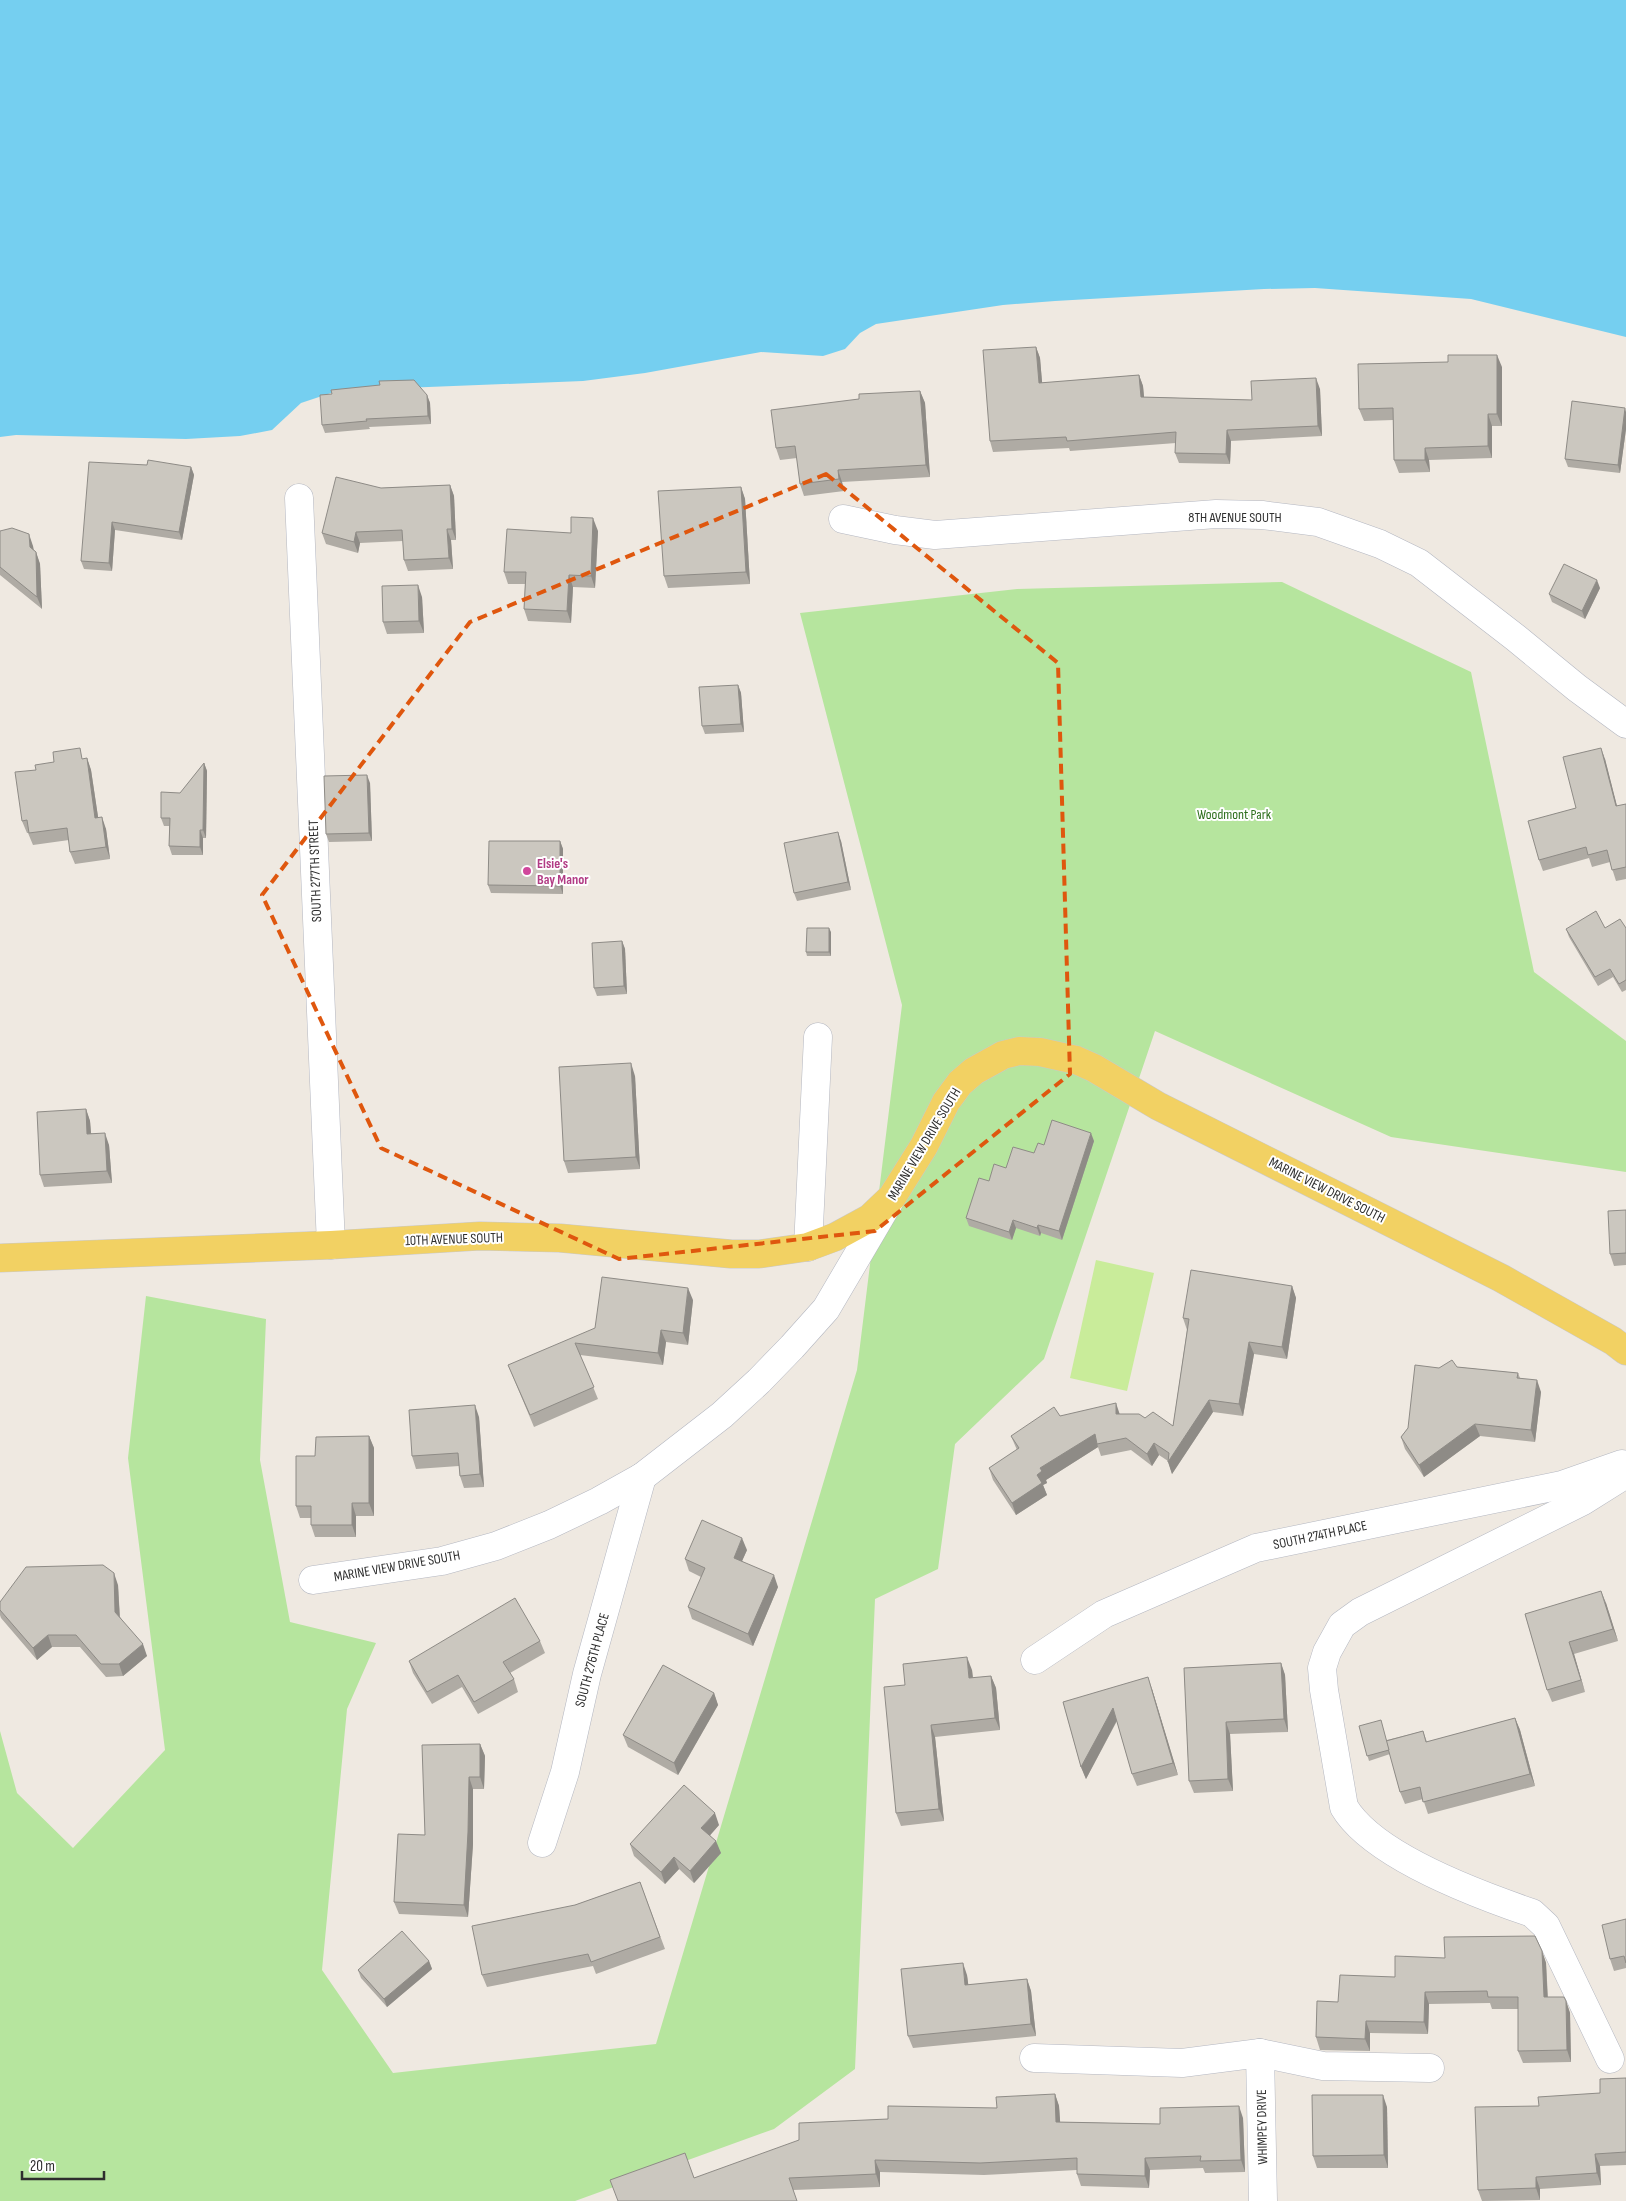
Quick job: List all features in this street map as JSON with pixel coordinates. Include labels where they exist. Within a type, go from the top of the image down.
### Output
[{"type":"main road","name":"MARINE VIEW DRIVE SOUTH","points":[[892,1196],[924,1146],[946,1102],[960,1083],[980,1066],[1003,1055],[1019,1051],[1040,1052],[1076,1060],[1094,1068],[1158,1106],[1502,1278],[1612,1341],[1626,1352]]},
{"type":"main road","name":"10TH AVENUE SOUTH","points":[[0,1258],[331,1245],[480,1236],[560,1238],[731,1254],[759,1254],[808,1247],[835,1237],[870,1218],[892,1196]]},
{"type":"street","name":"SOUTH 277TH STREET","points":[[299,498],[331,1245]]},
{"type":"street","name":"8TH AVENUE SOUTH","points":[[843,519],[895,530],[935,535],[1216,514],[1262,515],[1318,522],[1380,544],[1419,564],[1516,638],[1576,688],[1626,724]]},
{"type":"street","points":[[808,1247],[818,1037]]},
{"type":"street","name":"MARINE VIEW DRIVE SOUTH","points":[[313,1580],[442,1561],[496,1546],[599,1502],[642,1477],[722,1414],[760,1381],[826,1309],[892,1196]]},
{"type":"street","name":"SOUTH 274TH PLACE","points":[[1035,1660],[1104,1614],[1256,1548],[1562,1485],[1626,1463]]},
{"type":"street","points":[[1610,2059],[1546,1926],[1532,1913],[1417,1866],[1391,1851],[1348,1815],[1344,1807],[1322,1668],[1327,1652],[1338,1630],[1360,1612],[1583,1502],[1626,1474]]},
{"type":"street","name":"SOUTH 276TH PLACE","points":[[542,1843],[565,1772],[587,1674],[642,1477]]},
{"type":"street","points":[[1034,2058],[1182,2063],[1260,2053],[1323,2066],[1430,2068]]},
{"type":"street","name":"WHIMPEY DRIVE","points":[[1260,2053],[1264,2201]]},
{"type":"highlighted area","points":[[826,474],[1058,663],[1070,1074],[875,1231],[619,1259],[381,1148],[262,895],[470,622]]},
{"type":"green space","name":"Woodmont Park","points":[[1282,582],[1471,672],[1534,972],[1626,1041],[1626,1172],[1391,1137],[1155,1031],[1044,1359],[955,1444],[938,1569],[875,1599],[855,2069],[774,2129],[575,2201],[0,2201],[0,1731],[17,1793],[73,1848],[165,1750],[128,1458],[146,1296],[266,1319],[260,1460],[290,1622],[376,1643],[347,1709],[322,1970],[393,2073],[656,2044],[857,1370],[902,1005],[800,613],[1017,589]]},
{"type":"green space","points":[[1096,1260],[1154,1273],[1127,1391],[1070,1378]]},
{"type":"water","points":[[0,0],[1626,0],[1626,337],[1471,299],[1315,288],[1264,289],[1055,301],[1003,305],[876,324],[860,333],[845,349],[823,356],[761,352],[645,373],[583,381],[378,389],[331,393],[301,403],[272,430],[240,436],[186,439],[16,435],[0,437]]},
{"type":"building","points":[[1036,347],[1039,383],[1139,375],[1141,397],[1252,400],[1251,381],[1316,378],[1318,426],[1227,430],[1226,454],[1175,453],[1176,432],[1067,441],[1066,437],[990,441],[983,350]]},
{"type":"building","points":[[1448,355],[1497,355],[1497,414],[1488,414],[1488,446],[1425,448],[1425,460],[1394,460],[1393,408],[1359,409],[1358,364],[1448,362]]},
{"type":"building","points":[[414,380],[427,395],[428,416],[366,419],[367,421],[322,425],[320,395],[332,394],[331,390],[380,385],[379,381]]},
{"type":"building","points":[[920,391],[926,465],[838,470],[839,479],[800,484],[795,446],[776,448],[771,410],[859,399],[859,394]]},
{"type":"building","points":[[1572,401],[1625,408],[1618,465],[1565,459]]},
{"type":"building","points":[[148,460],[191,467],[179,532],[112,522],[109,563],[81,561],[89,462],[147,465]]},
{"type":"building","points":[[336,477],[381,488],[450,485],[452,529],[447,529],[449,558],[404,560],[402,530],[356,532],[354,542],[322,533]]},
{"type":"building","points":[[741,487],[746,572],[664,576],[658,491]]},
{"type":"building","points":[[571,517],[593,518],[591,576],[569,575],[567,611],[524,609],[526,572],[504,572],[507,529],[571,533]]},
{"type":"building","points":[[12,528],[29,534],[30,547],[36,552],[37,597],[0,567],[0,531]]},
{"type":"building","points":[[1564,564],[1597,580],[1582,611],[1549,594]]},
{"type":"building","points":[[418,585],[419,621],[383,622],[382,586]]},
{"type":"building","points":[[738,685],[741,724],[702,726],[699,687]]},
{"type":"building","points":[[80,748],[82,759],[87,758],[95,818],[102,817],[106,847],[70,852],[67,828],[29,833],[27,820],[22,821],[15,772],[36,770],[35,765],[54,762],[53,752]]},
{"type":"building","points":[[1601,748],[1616,806],[1626,804],[1626,867],[1612,870],[1607,850],[1588,855],[1586,847],[1539,860],[1528,821],[1576,808],[1563,757]]},
{"type":"building","points":[[204,763],[203,830],[200,830],[200,847],[169,846],[170,818],[161,818],[161,792],[180,793]]},
{"type":"building","points":[[367,775],[369,833],[326,834],[324,776]]},
{"type":"building","points":[[838,832],[848,882],[794,893],[784,843]]},
{"type":"building","name":"Elsie's Bay Manor","points":[[489,841],[560,841],[560,886],[488,885]]},
{"type":"building","points":[[1596,911],[1605,928],[1620,919],[1626,928],[1626,980],[1619,984],[1610,969],[1595,977],[1566,929]]},
{"type":"building","points":[[807,928],[829,928],[829,952],[806,952]]},
{"type":"building","points":[[622,941],[624,986],[594,988],[592,943]]},
{"type":"building","points":[[631,1063],[636,1157],[564,1161],[559,1067]]},
{"type":"building","points":[[86,1109],[87,1134],[105,1133],[107,1171],[40,1175],[37,1112]]},
{"type":"building","points":[[1052,1120],[1091,1133],[1059,1231],[1038,1225],[1037,1228],[1013,1220],[1009,1232],[966,1218],[979,1178],[989,1181],[994,1164],[1006,1168],[1013,1147],[1034,1153],[1038,1143],[1044,1145]]},
{"type":"building","points":[[1626,1210],[1626,1253],[1610,1254],[1608,1211]]},
{"type":"building","points":[[1191,1270],[1292,1286],[1282,1347],[1249,1342],[1239,1404],[1209,1400],[1168,1462],[1169,1453],[1154,1443],[1147,1454],[1126,1438],[1097,1444],[1095,1434],[1040,1468],[1042,1471],[1037,1475],[1042,1483],[1012,1503],[989,1468],[1019,1448],[1011,1436],[1054,1407],[1060,1416],[1116,1403],[1116,1414],[1139,1414],[1145,1418],[1153,1412],[1173,1426],[1189,1319],[1183,1318]]},
{"type":"building","points":[[602,1277],[688,1288],[683,1333],[661,1330],[658,1353],[575,1343],[594,1387],[530,1415],[508,1365],[595,1328]]},
{"type":"building","points":[[1452,1360],[1457,1367],[1518,1373],[1517,1378],[1537,1380],[1531,1430],[1475,1424],[1419,1465],[1401,1437],[1408,1428],[1415,1365],[1439,1368]]},
{"type":"building","points":[[475,1405],[480,1474],[460,1476],[458,1453],[412,1456],[409,1410]]},
{"type":"building","points":[[369,1436],[369,1503],[352,1503],[352,1525],[311,1525],[311,1506],[296,1506],[296,1456],[315,1456],[316,1437]]},
{"type":"building","points":[[702,1520],[742,1538],[734,1558],[774,1575],[748,1634],[688,1607],[705,1568],[685,1559]]},
{"type":"building","points":[[103,1565],[114,1573],[115,1612],[143,1644],[119,1664],[101,1664],[76,1635],[48,1635],[33,1648],[0,1610],[0,1602],[26,1567]]},
{"type":"building","points":[[1601,1591],[1613,1629],[1569,1642],[1581,1680],[1547,1690],[1525,1614]]},
{"type":"building","points":[[515,1598],[540,1641],[503,1662],[514,1679],[474,1702],[458,1675],[427,1692],[409,1661]]},
{"type":"building","points":[[967,1657],[969,1678],[991,1676],[995,1718],[931,1725],[939,1809],[896,1813],[884,1687],[905,1685],[903,1664]]},
{"type":"building","points":[[1281,1663],[1284,1719],[1226,1722],[1228,1779],[1189,1781],[1184,1668]]},
{"type":"building","points":[[663,1665],[714,1693],[674,1763],[623,1735]]},
{"type":"building","points":[[1148,1677],[1173,1763],[1132,1774],[1113,1708],[1081,1767],[1063,1702]]},
{"type":"building","points":[[1515,1718],[1530,1774],[1423,1802],[1420,1787],[1400,1792],[1386,1741],[1423,1731],[1426,1742]]},
{"type":"building","points":[[1381,1720],[1389,1750],[1367,1756],[1359,1726]]},
{"type":"building","points":[[480,1744],[480,1777],[469,1777],[464,1905],[394,1902],[398,1834],[425,1835],[422,1745]]},
{"type":"building","points":[[684,1785],[715,1813],[701,1828],[716,1841],[690,1871],[674,1857],[661,1872],[630,1844]]},
{"type":"building","points":[[640,1882],[660,1937],[591,1962],[588,1954],[482,1975],[472,1926],[575,1905]]},
{"type":"building","points":[[1626,1919],[1626,1963],[1624,1956],[1610,1959],[1602,1925]]},
{"type":"building","points":[[402,1931],[429,1961],[384,1999],[358,1970]]},
{"type":"building","points":[[1535,1936],[1542,1951],[1544,1997],[1564,1997],[1566,2001],[1567,2050],[1518,2051],[1518,1997],[1488,1997],[1487,1991],[1425,1992],[1424,2022],[1366,2021],[1365,2039],[1316,2037],[1317,2001],[1338,2002],[1340,1975],[1395,1977],[1395,1956],[1445,1958],[1444,1937]]},
{"type":"building","points":[[963,1963],[965,1985],[1027,1979],[1031,2024],[908,2036],[901,1969]]},
{"type":"building","points":[[1626,2078],[1626,2152],[1595,2154],[1597,2173],[1536,2177],[1536,2188],[1478,2190],[1475,2107],[1539,2106],[1538,2097],[1600,2093],[1600,2079]]},
{"type":"building","points":[[1055,2094],[1056,2122],[1160,2124],[1160,2108],[1239,2106],[1241,2160],[1200,2161],[1201,2156],[1145,2158],[1145,2176],[1077,2174],[1077,2158],[980,2163],[875,2160],[876,2174],[789,2178],[797,2201],[618,2201],[610,2180],[685,2153],[694,2178],[799,2140],[799,2123],[888,2119],[888,2106],[997,2108],[996,2097]]},
{"type":"building","points":[[1312,2095],[1383,2095],[1384,2155],[1313,2156]]},
{"type":"place","name":"Elsie's Bay Manor","points":[[527,871]]}]
